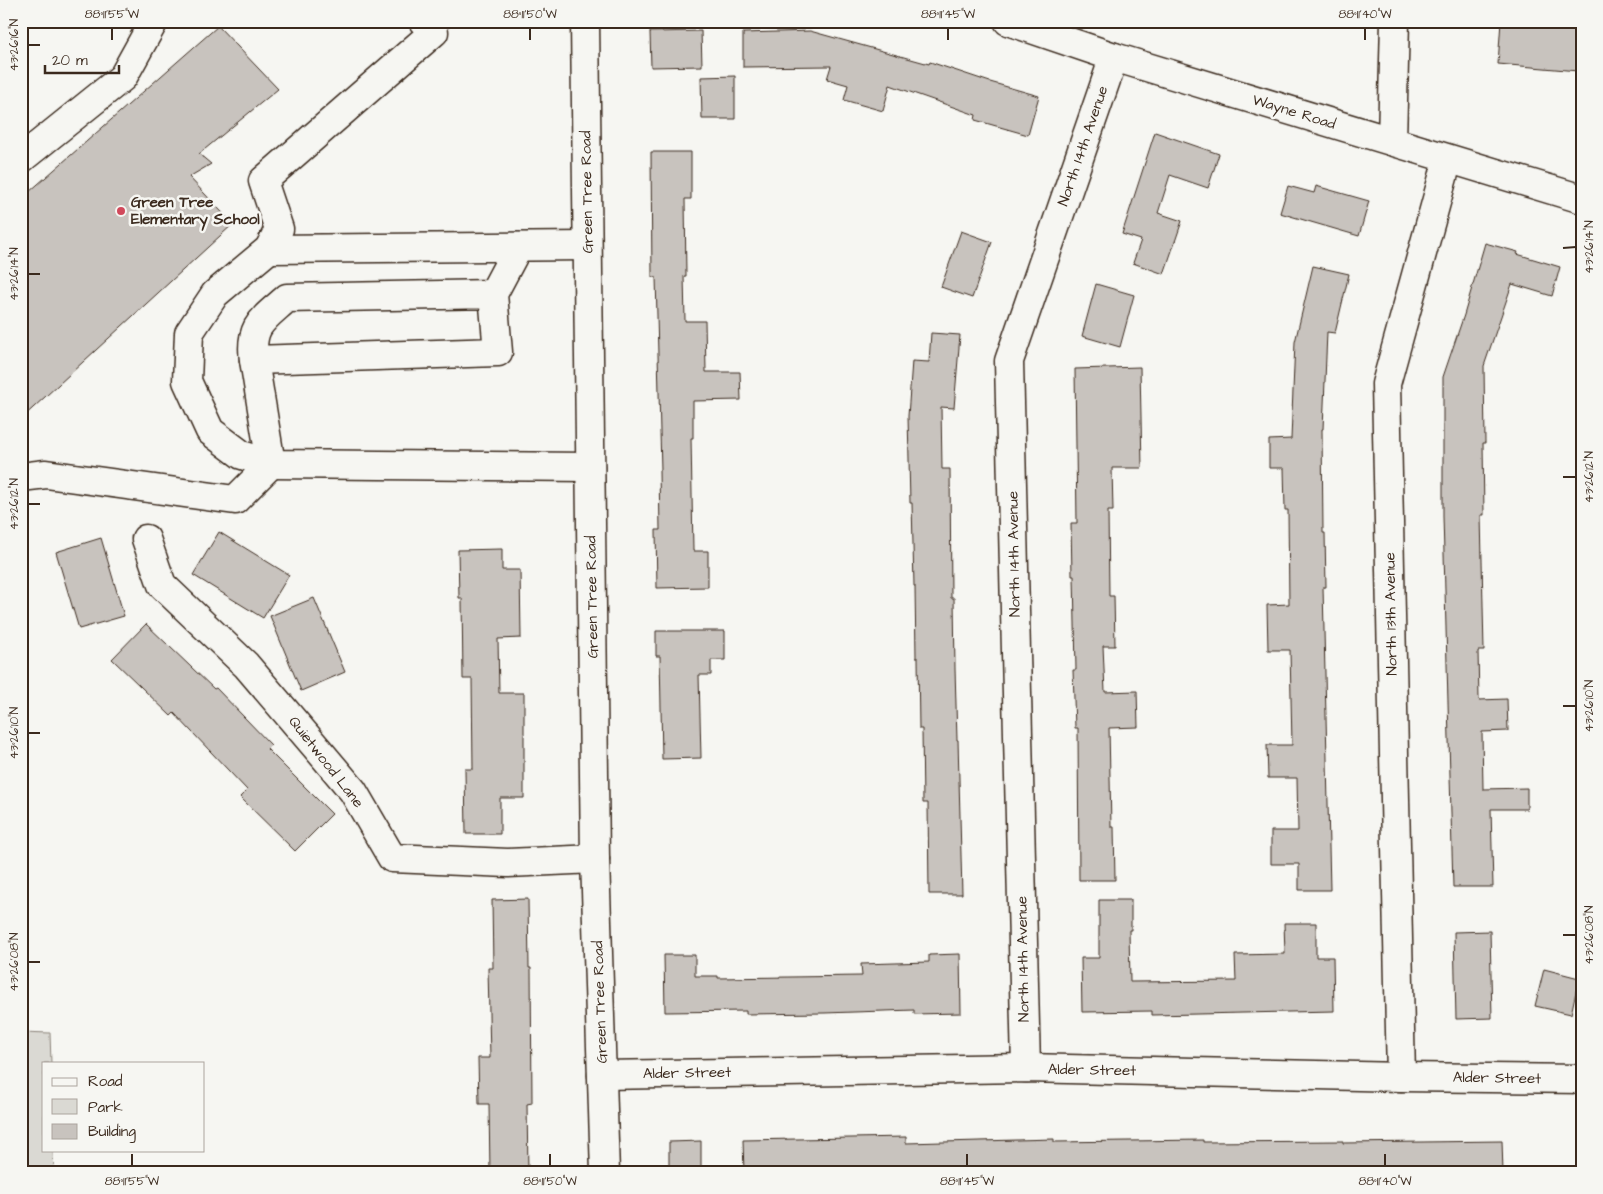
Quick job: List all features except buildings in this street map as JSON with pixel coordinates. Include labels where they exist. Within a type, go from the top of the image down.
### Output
[{"type":"street","points":[[21,159],[123,77],[154,21]]},
{"type":"street","points":[[423,21],[434,32],[263,181],[279,229],[269,249],[215,294],[189,333],[187,381],[210,432],[242,455],[271,464],[590,467]]},
{"type":"street","name":"Green Tree Road","points":[[585,21],[595,859],[605,1173]]},
{"type":"street","points":[[1392,141],[1395,21]]},
{"type":"street","name":"Wayne Road","points":[[1024,24],[1114,57],[1582,199]]},
{"type":"street","name":"North 14th Avenue","points":[[1026,1068],[1010,361],[1114,57]]},
{"type":"street","name":"North 13th Avenue","points":[[1402,1077],[1386,384],[1448,158]]},
{"type":"street","points":[[269,249],[587,246]]},
{"type":"street","points":[[254,360],[498,352],[492,294],[518,247]]},
{"type":"street","points":[[271,464],[252,344],[258,325],[287,298],[492,294]]},
{"type":"street","points":[[21,477],[46,474],[235,500],[271,464]]},
{"type":"street","name":"Quietwood Lane","points":[[146,540],[162,585],[246,665],[321,753],[353,791],[392,858],[508,863],[595,859]]},
{"type":"street","name":"Alder Street","points":[[602,1075],[1026,1068],[1402,1077],[1582,1079]]},
{"type":"green space","points":[[21,1032],[50,1033],[51,1062],[42,1062],[42,1152],[53,1152],[54,1173],[21,1173]]},
{"type":"place","name":"Green Tree Elementary School","points":[[121,211]]}]
